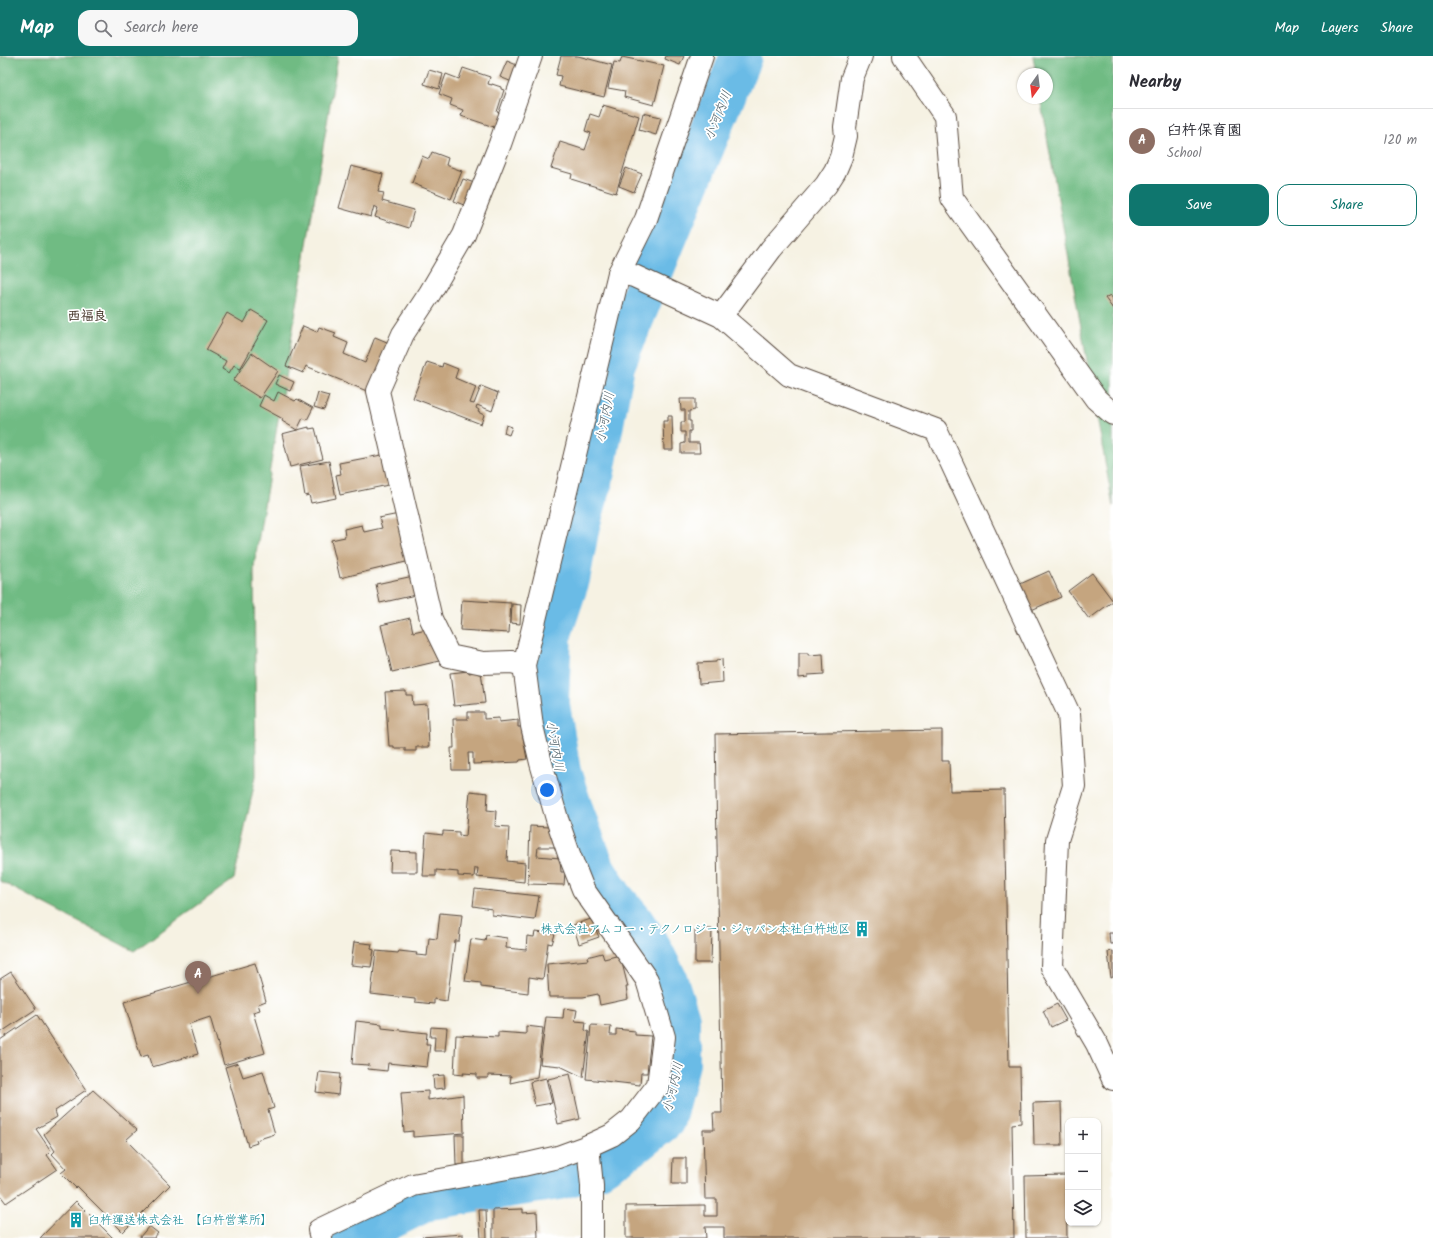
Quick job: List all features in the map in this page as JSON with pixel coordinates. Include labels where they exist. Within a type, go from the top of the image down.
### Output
[{"type":"street","points":[[524,665],[512,662],[483,663],[449,656],[431,619],[378,391],[404,334],[464,235],[500,144],[531,56]]},
{"type":"street","points":[[321,1238],[319,1230],[413,1185],[523,1165],[558,1157],[588,1153],[631,1120],[658,1085],[664,1037],[647,980],[583,889],[569,854],[540,763],[532,726],[524,665],[627,274],[702,56]]},
{"type":"street","points":[[721,316],[771,249],[826,185],[836,171],[846,136],[845,127],[852,78],[861,56]]},
{"type":"street","points":[[904,56],[945,116],[952,198],[1096,399],[1113,414]]},
{"type":"street","points":[[627,274],[721,316],[789,374],[936,430],[1068,714],[1074,786],[1057,840],[1052,968],[1097,1044],[1113,1079]]},
{"type":"street","points":[[588,1153],[592,1186],[592,1238]]},
{"type":"green space","points":[[0,56],[338,56],[254,566],[256,776],[234,879],[134,951],[0,881]]},
{"type":"green space","points":[[1033,56],[1113,56],[1113,506],[1041,104],[1053,104],[1053,68],[1035,68]]},
{"type":"building","points":[[561,56],[578,56],[612,65],[604,97],[559,86],[561,76],[556,75]]},
{"type":"building","points":[[666,56],[684,56],[680,65],[665,59]]},
{"type":"building","points":[[622,57],[664,66],[654,105],[624,97],[625,91],[608,88],[614,62],[620,63]]},
{"type":"building","points":[[507,61],[524,68],[517,84],[500,77]]},
{"type":"building","points":[[463,68],[490,77],[488,84],[501,87],[501,89],[504,90],[497,112],[505,115],[500,129],[461,116],[463,110],[450,105],[452,99],[439,94],[446,74],[459,79]]},
{"type":"building","points":[[429,70],[443,74],[439,89],[424,84]]},
{"type":"building","points":[[603,105],[639,116],[616,193],[571,179],[572,174],[551,168],[560,142],[585,150],[591,133],[585,131],[590,114],[599,117]]},
{"type":"building","points":[[643,113],[661,117],[656,135],[639,130]]},
{"type":"building","points":[[432,152],[448,158],[446,165],[462,171],[451,199],[412,183],[422,156],[429,159]]},
{"type":"building","points":[[351,166],[383,174],[378,192],[384,193],[382,201],[414,210],[409,228],[375,217],[378,208],[374,206],[371,217],[339,208]]},
{"type":"building","points":[[626,168],[642,174],[634,192],[619,186]]},
{"type":"building","points":[[463,179],[480,185],[471,208],[454,201]]},
{"type":"building","points":[[1110,295],[1113,299],[1113,309],[1105,298]]},
{"type":"building","points":[[251,310],[268,320],[240,369],[234,365],[229,373],[222,369],[226,361],[206,350],[227,313],[244,323]]},
{"type":"building","points":[[303,326],[317,332],[319,327],[336,333],[334,337],[348,343],[344,354],[365,363],[375,337],[394,345],[374,394],[306,366],[303,373],[286,366]]},
{"type":"building","points":[[252,353],[278,371],[260,398],[233,381]]},
{"type":"building","points":[[427,362],[442,367],[443,363],[458,369],[455,378],[476,387],[470,403],[474,404],[481,386],[498,393],[492,411],[477,405],[476,408],[479,410],[478,412],[484,415],[481,424],[413,398]]},
{"type":"building","points":[[279,375],[294,382],[290,391],[275,384]]},
{"type":"building","points":[[278,392],[295,401],[297,399],[313,408],[307,420],[303,418],[297,430],[282,421],[283,419],[259,406],[264,395],[274,401]]},
{"type":"building","points":[[318,393],[329,396],[324,410],[314,407]]},
{"type":"building","points":[[680,399],[695,399],[695,410],[689,411],[691,431],[689,431],[689,443],[699,443],[700,453],[681,453],[681,444],[685,443],[685,432],[681,432],[681,422],[685,422],[685,410],[681,410]]},
{"type":"building","points":[[668,416],[672,416],[673,450],[664,450],[663,421],[668,421]]},
{"type":"building","points":[[506,425],[512,427],[509,435],[504,433]]},
{"type":"building","points":[[309,427],[309,429],[315,428],[323,459],[290,467],[282,434]]},
{"type":"building","points":[[392,453],[398,483],[340,495],[336,475],[341,474],[339,463]]},
{"type":"building","points":[[329,461],[336,498],[311,503],[309,495],[305,496],[300,466]]},
{"type":"building","points":[[404,513],[410,561],[340,578],[331,540],[345,537],[344,529],[362,525],[364,532],[382,528],[379,518]]},
{"type":"building","points":[[1049,571],[1061,597],[1029,611],[1018,585]]},
{"type":"building","points":[[1092,573],[1113,601],[1089,619],[1068,591]]},
{"type":"building","points":[[418,575],[424,593],[380,603],[376,584]]},
{"type":"building","points":[[462,600],[511,603],[509,633],[460,630]]},
{"type":"building","points":[[512,604],[521,605],[520,624],[511,623]]},
{"type":"building","points":[[410,618],[413,632],[431,628],[439,661],[392,672],[381,625]]},
{"type":"building","points":[[799,653],[808,653],[808,655],[823,654],[824,674],[808,675],[808,677],[799,678]]},
{"type":"building","points":[[722,659],[723,682],[699,684],[698,663],[716,662],[716,660]]},
{"type":"building","points":[[469,671],[469,673],[481,671],[485,703],[454,706],[450,673]]},
{"type":"building","points":[[406,691],[406,695],[412,695],[413,705],[427,704],[429,747],[416,747],[416,751],[405,751],[405,748],[394,748],[394,746],[389,746],[385,692]]},
{"type":"building","points":[[468,712],[484,712],[484,719],[499,718],[499,722],[518,720],[518,727],[521,727],[527,759],[520,760],[519,762],[473,764],[473,753],[468,753],[469,770],[452,770],[451,748],[454,748],[453,719],[468,719]]},
{"type":"building","name":"株式会社アムコー・テクノロジー・ジャパン本社臼杵地区","points":[[942,730],[942,761],[949,761],[950,791],[1004,790],[1009,1067],[1020,1067],[1021,1123],[1012,1124],[1014,1238],[724,1238],[724,1227],[705,1227],[706,1238],[626,1238],[626,1206],[705,1205],[705,1216],[717,1216],[717,1199],[705,1199],[703,1130],[714,1130],[713,1113],[722,1113],[715,734]]},
{"type":"building","points":[[470,791],[488,793],[487,810],[496,811],[495,826],[509,827],[507,861],[525,863],[524,882],[477,877],[478,868],[475,868],[474,877],[458,876],[458,872],[436,870],[436,876],[423,876],[426,833],[443,835],[443,831],[459,832],[459,835],[466,836]]},
{"type":"building","points":[[530,826],[549,827],[555,847],[538,847],[537,856],[560,858],[561,872],[565,872],[564,885],[528,884]]},
{"type":"building","points":[[391,851],[417,852],[417,872],[390,872]]},
{"type":"building","points":[[475,889],[539,896],[535,920],[492,915],[492,909],[473,906]]},
{"type":"building","points":[[440,913],[462,915],[459,941],[455,941],[447,1001],[434,999],[434,1004],[415,1002],[415,999],[371,994],[376,951],[398,953],[399,951],[427,956],[429,938],[437,939]]},
{"type":"building","points":[[591,919],[599,937],[579,944],[573,925]]},
{"type":"building","points":[[695,929],[712,929],[711,963],[695,963]]},
{"type":"building","points":[[535,932],[555,934],[552,944],[548,943],[543,979],[529,977],[528,993],[481,987],[481,983],[465,981],[471,939],[485,941],[486,935],[507,938],[506,948],[526,950],[527,936],[534,937]]},
{"type":"building","points":[[1109,933],[1113,933],[1113,944],[1110,944]]},
{"type":"building","points":[[354,942],[372,944],[371,949],[374,950],[371,967],[351,965]]},
{"type":"building","points":[[1113,951],[1113,977],[1111,978],[1108,952]]},
{"type":"building","points":[[602,953],[604,959],[620,955],[628,987],[626,987],[628,999],[600,1005],[598,994],[583,997],[549,997],[547,964],[588,960],[587,957]]},
{"type":"building","points":[[255,963],[266,1001],[258,1004],[260,1010],[253,1012],[265,1053],[224,1065],[210,1017],[189,1024],[198,1054],[152,1067],[148,1055],[141,1057],[124,1002]]},
{"type":"building","points":[[11,972],[36,1009],[0,1033],[0,979]]},
{"type":"building","points":[[1057,1004],[1066,1020],[1051,1027],[1043,1011]]},
{"type":"building","points":[[564,1008],[577,1010],[575,1021],[586,1022],[585,1030],[589,1032],[583,1077],[560,1066],[540,1064],[546,1017],[563,1018]]},
{"type":"building","points":[[37,1015],[86,1090],[55,1111],[57,1117],[36,1129],[51,1151],[47,1155],[57,1169],[6,1203],[0,1195],[0,1040]]},
{"type":"building","points":[[356,1021],[382,1024],[382,1028],[427,1033],[426,1044],[430,1044],[427,1067],[388,1063],[387,1071],[368,1069],[369,1065],[352,1064]]},
{"type":"building","points":[[591,1025],[611,1026],[610,1035],[616,1035],[616,1029],[635,1031],[635,1035],[651,1036],[647,1073],[641,1073],[640,1085],[586,1079]]},
{"type":"building","points":[[526,1026],[543,1028],[537,1077],[510,1083],[511,1076],[488,1075],[488,1078],[477,1078],[477,1074],[454,1074],[456,1035],[498,1037],[498,1032],[526,1034]]},
{"type":"building","points":[[431,1027],[447,1028],[445,1051],[434,1051],[435,1037],[430,1037]]},
{"type":"building","points":[[238,1063],[243,1077],[263,1071],[274,1108],[268,1110],[275,1134],[256,1140],[257,1143],[248,1146],[225,1067]]},
{"type":"building","points":[[319,1072],[340,1074],[338,1095],[316,1092]]},
{"type":"building","points":[[570,1074],[580,1119],[558,1124],[548,1079]]},
{"type":"building","points":[[444,1075],[445,1088],[434,1089],[433,1076]]},
{"type":"building","points":[[546,1078],[552,1103],[535,1106],[530,1082]]},
{"type":"building","points":[[93,1090],[137,1130],[126,1140],[170,1185],[123,1232],[77,1186],[76,1188],[61,1173],[66,1169],[52,1154],[55,1151],[44,1134]]},
{"type":"building","points":[[428,1091],[428,1100],[463,1095],[464,1133],[413,1137],[413,1131],[404,1132],[401,1093]]},
{"type":"building","points":[[1061,1102],[1062,1145],[1034,1145],[1033,1103]]},
{"type":"building","points":[[455,1135],[464,1135],[464,1165],[456,1165]]},
{"type":"building","points":[[673,1158],[686,1158],[686,1184],[672,1184]]},
{"type":"building","points":[[1065,1175],[1065,1226],[1067,1226],[1067,1238],[1026,1238],[1025,1176]]},
{"type":"building","name":"臼杵運送株式会社 【臼杵営業所】","points":[[76,1201],[113,1238],[40,1238]]},
{"type":"building","points":[[523,1209],[523,1213],[537,1212],[538,1238],[493,1238],[493,1210]]},
{"type":"building","points":[[479,1210],[486,1210],[487,1238],[481,1238]]},
{"type":"building","points":[[149,1226],[158,1233],[154,1238],[139,1238]]},
{"type":"building","points":[[463,1234],[463,1238],[422,1238],[422,1237]]},
{"type":"waterway","name":"小河内川","points":[[351,1238],[429,1199],[558,1179],[599,1167],[638,1141],[664,1120],[679,1063],[679,1019],[667,981],[650,947],[633,922],[612,897],[595,870],[574,815],[560,772],[548,699],[551,633],[569,579],[579,525],[593,477],[614,365],[741,56]]},
{"type":"place","name":"株式会社アムコー・テクノロジー・ジャパン本社臼杵地区","points":[[862,929]]},
{"type":"place","name":"臼杵保育園","points":[[198,994]]},
{"type":"place","name":"臼杵運送株式会社 【臼杵営業所】","points":[[76,1220]]},
{"type":"district","name":"西福良","points":[[87,315]]}]
